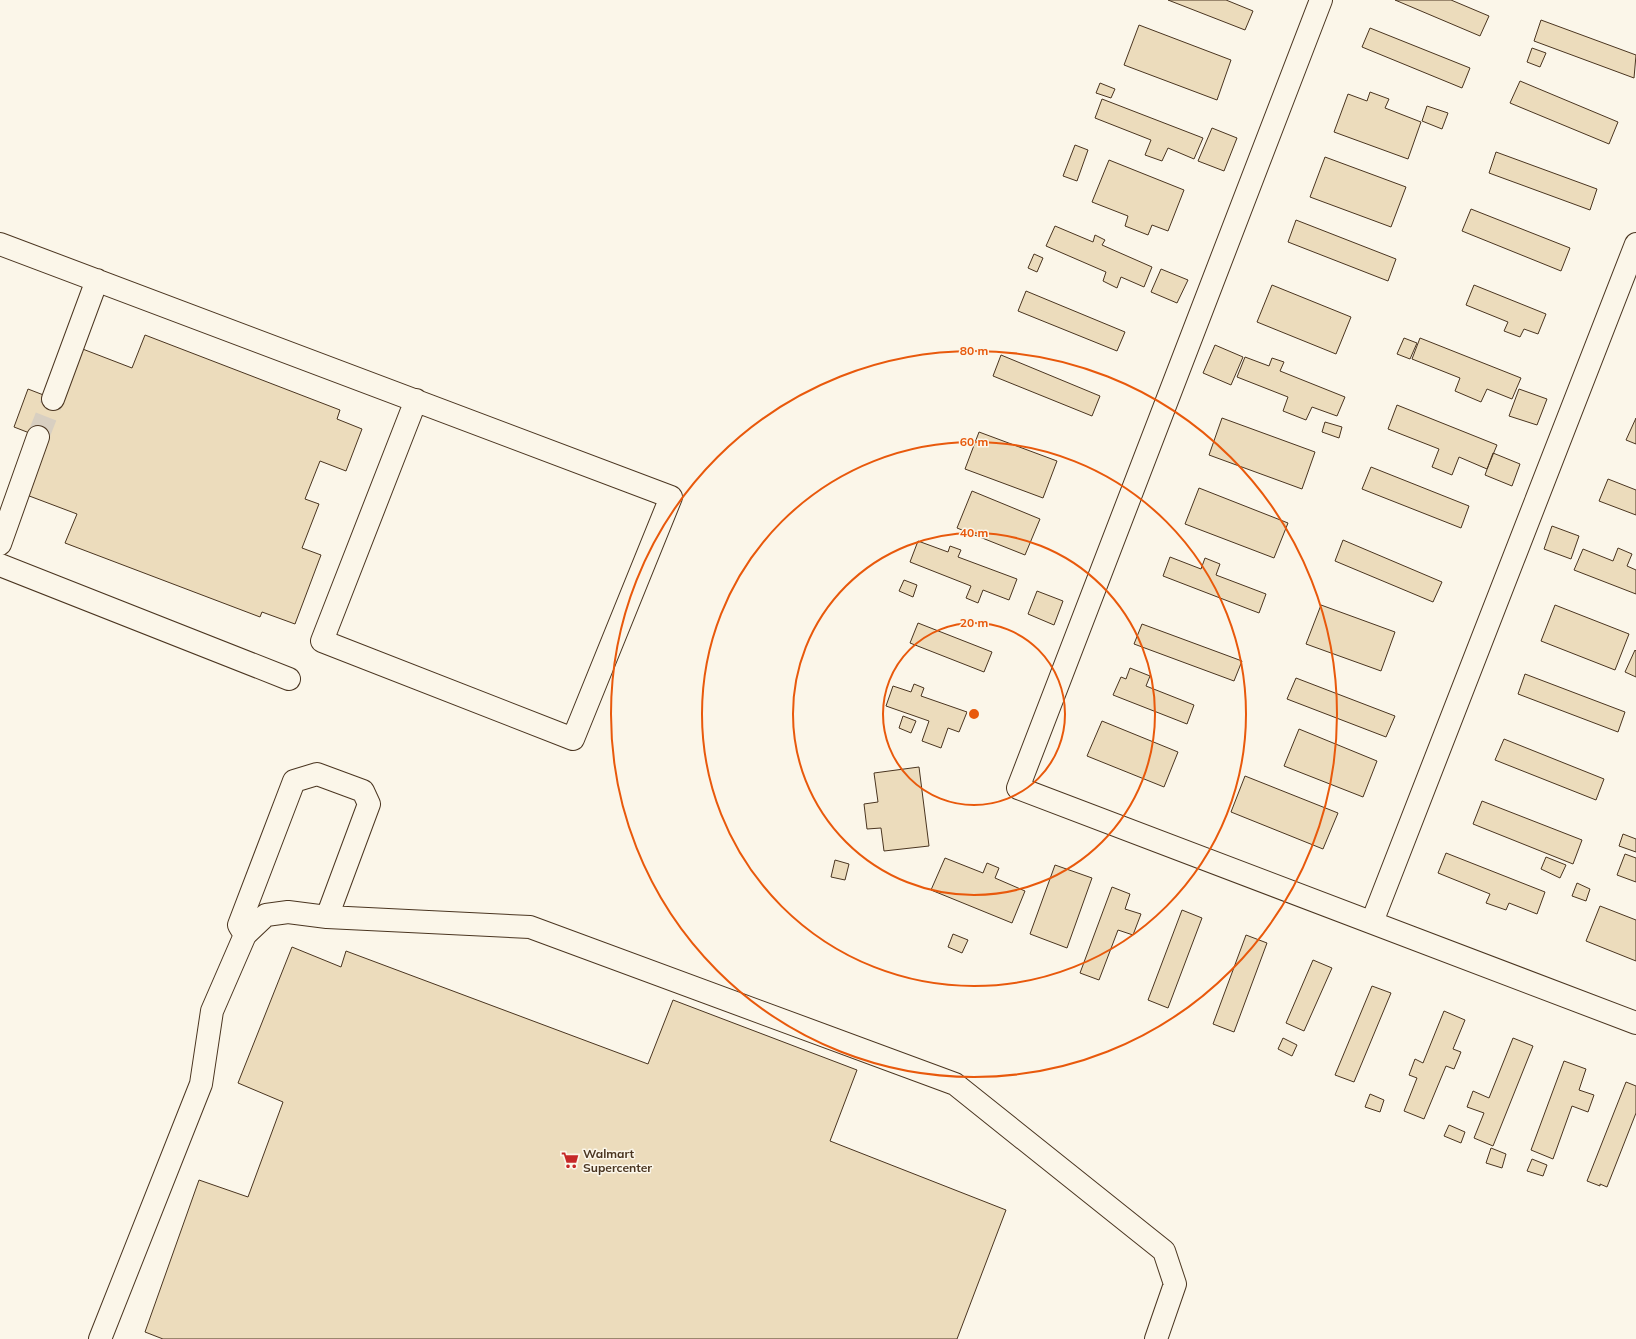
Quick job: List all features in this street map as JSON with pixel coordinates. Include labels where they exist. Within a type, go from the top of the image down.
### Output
[{"type":"street","points":[[1321,0],[1018,788],[1636,1023]]},
{"type":"street","points":[[0,244],[416,400],[671,497],[573,740],[322,641],[416,400]]},
{"type":"street","points":[[1372,922],[1636,244]]},
{"type":"street","points":[[53,399],[97,280]]},
{"type":"street","points":[[0,544],[38,437]]},
{"type":"street","points":[[0,565],[289,679]]},
{"type":"street","points":[[245,935],[239,925],[294,782],[317,774],[363,791],[369,804],[327,917]]},
{"type":"street","points":[[100,1339],[201,1084],[212,1011],[245,935],[266,915],[288,912],[327,917],[530,927],[955,1084],[1164,1251],[1175,1284],[1156,1339]]},
{"type":"building","points":[[1168,0],[1226,0],[1253,11],[1245,30]]},
{"type":"building","points":[[1395,0],[1451,0],[1489,16],[1480,36]]},
{"type":"building","points":[[1541,20],[1636,55],[1634,78],[1534,41]]},
{"type":"building","points":[[1139,25],[1231,60],[1217,100],[1124,65]]},
{"type":"building","points":[[1370,28],[1470,68],[1462,88],[1362,47]]},
{"type":"building","points":[[1532,48],[1546,53],[1540,67],[1527,62]]},
{"type":"building","points":[[1520,81],[1618,122],[1609,144],[1510,103]]},
{"type":"building","points":[[1100,83],[1115,89],[1111,98],[1096,93]]},
{"type":"building","points":[[1370,92],[1389,99],[1385,108],[1421,122],[1408,159],[1334,132],[1348,94],[1367,101]]},
{"type":"building","points":[[1102,99],[1203,138],[1194,159],[1168,148],[1162,161],[1145,155],[1151,140],[1095,118]]},
{"type":"building","points":[[1427,106],[1448,113],[1442,129],[1422,121]]},
{"type":"building","points":[[1212,128],[1237,138],[1224,171],[1198,161]]},
{"type":"building","points":[[1075,145],[1088,150],[1077,181],[1063,176]]},
{"type":"building","points":[[1496,152],[1597,189],[1590,210],[1489,173]]},
{"type":"building","points":[[1325,157],[1406,187],[1391,227],[1310,197]]},
{"type":"building","points":[[1109,160],[1184,190],[1168,231],[1152,225],[1148,235],[1125,226],[1128,216],[1092,202]]},
{"type":"building","points":[[1471,209],[1570,248],[1561,271],[1462,231]]},
{"type":"building","points":[[1296,220],[1396,259],[1388,281],[1288,242]]},
{"type":"building","points":[[1055,226],[1093,242],[1095,235],[1105,240],[1102,245],[1152,267],[1144,287],[1121,277],[1117,288],[1103,281],[1106,272],[1046,246]]},
{"type":"building","points":[[1034,254],[1043,258],[1037,272],[1028,268]]},
{"type":"building","points":[[1161,269],[1188,280],[1177,303],[1151,292]]},
{"type":"building","points":[[1272,285],[1351,317],[1336,354],[1257,322]]},
{"type":"building","points":[[1474,285],[1546,314],[1538,334],[1524,329],[1520,337],[1504,331],[1508,322],[1466,305]]},
{"type":"building","points":[[1026,291],[1125,332],[1117,351],[1018,311]]},
{"type":"building","points":[[145,335],[340,410],[337,419],[362,429],[346,471],[320,461],[305,499],[319,504],[302,548],[321,555],[295,624],[262,612],[260,617],[65,543],[77,514],[24,494],[45,439],[14,427],[28,389],[59,401],[80,348],[132,368]]},
{"type":"building","points":[[1404,338],[1417,343],[1410,359],[1397,354]]},
{"type":"building","points":[[1420,338],[1521,378],[1512,399],[1487,389],[1481,402],[1455,391],[1460,378],[1412,359]]},
{"type":"building","points":[[1215,345],[1243,357],[1231,385],[1203,373]]},
{"type":"building","points":[[1001,355],[1100,396],[1092,416],[993,376]]},
{"type":"building","points":[[1245,357],[1269,366],[1272,358],[1284,362],[1280,371],[1345,397],[1337,416],[1312,407],[1306,420],[1283,411],[1288,397],[1237,377]]},
{"type":"building","points":[[1519,389],[1547,399],[1537,425],[1509,416]]},
{"type":"building","points":[[1397,405],[1497,445],[1487,469],[1459,457],[1452,475],[1432,467],[1439,449],[1388,429]]},
{"type":"building","points":[[1222,418],[1315,452],[1302,489],[1209,455]]},
{"type":"building","points":[[1636,418],[1636,444],[1626,440]]},
{"type":"building","points":[[1325,422],[1342,427],[1339,438],[1322,432]]},
{"type":"building","points":[[979,432],[1057,461],[1043,498],[965,469]]},
{"type":"building","points":[[1493,453],[1520,464],[1512,486],[1485,475]]},
{"type":"building","points":[[1371,467],[1469,506],[1461,528],[1362,489]]},
{"type":"building","points":[[1608,479],[1636,490],[1636,515],[1599,501]]},
{"type":"building","points":[[1199,488],[1288,523],[1274,558],[1185,524]]},
{"type":"building","points":[[972,491],[1040,519],[1025,555],[957,528]]},
{"type":"building","points":[[1552,526],[1579,536],[1571,559],[1544,549]]},
{"type":"building","points":[[1343,540],[1442,582],[1433,602],[1335,561]]},
{"type":"building","points":[[918,541],[948,552],[950,546],[961,550],[958,557],[1017,579],[1009,600],[983,590],[978,603],[966,598],[971,586],[910,562]]},
{"type":"building","points":[[1618,548],[1632,554],[1627,566],[1636,570],[1636,594],[1574,570],[1583,549],[1613,561]]},
{"type":"building","points":[[1170,557],[1201,569],[1205,558],[1220,564],[1216,575],[1266,594],[1259,613],[1163,576]]},
{"type":"building","points":[[904,580],[917,585],[913,597],[899,591]]},
{"type":"building","points":[[1037,591],[1063,601],[1054,625],[1028,614]]},
{"type":"building","points":[[1321,605],[1395,632],[1381,671],[1306,644]]},
{"type":"building","points":[[1555,605],[1629,634],[1615,670],[1541,641]]},
{"type":"building","points":[[918,623],[992,652],[984,672],[910,643]]},
{"type":"building","points":[[1142,624],[1242,661],[1234,681],[1134,644]]},
{"type":"building","points":[[1635,650],[1636,651],[1636,677],[1625,672]]},
{"type":"building","points":[[1130,668],[1150,676],[1146,686],[1194,705],[1187,724],[1113,695],[1121,677],[1126,679]]},
{"type":"building","points":[[1525,674],[1625,712],[1618,732],[1518,694]]},
{"type":"building","points":[[1296,678],[1395,716],[1386,737],[1287,699]]},
{"type":"building","points":[[914,684],[924,688],[921,696],[967,712],[959,732],[948,728],[941,748],[922,741],[929,721],[886,706],[893,686],[911,692]]},
{"type":"building","points":[[903,716],[916,721],[911,733],[899,728]]},
{"type":"building","points":[[1102,721],[1178,752],[1164,787],[1087,756]]},
{"type":"building","points":[[1299,729],[1377,761],[1363,797],[1284,766]]},
{"type":"building","points":[[1504,739],[1604,779],[1596,800],[1495,760]]},
{"type":"building","points":[[919,767],[929,846],[884,851],[881,828],[867,829],[864,804],[878,802],[874,773]]},
{"type":"building","points":[[1245,776],[1338,813],[1323,849],[1231,812]]},
{"type":"building","points":[[1482,801],[1582,840],[1573,864],[1473,824]]},
{"type":"building","points":[[1623,834],[1636,839],[1636,852],[1619,846]]},
{"type":"building","points":[[1446,853],[1545,892],[1537,914],[1509,903],[1506,910],[1486,903],[1490,894],[1438,873]]},
{"type":"building","points":[[1625,854],[1636,858],[1636,882],[1617,875]]},
{"type":"building","points":[[1546,857],[1566,865],[1560,878],[1541,869]]},
{"type":"building","points":[[945,858],[983,873],[987,863],[999,868],[995,878],[1025,891],[1012,923],[931,890]]},
{"type":"building","points":[[835,860],[849,864],[845,880],[831,877]]},
{"type":"building","points":[[1055,865],[1092,878],[1067,948],[1030,934]]},
{"type":"building","points":[[1577,883],[1590,889],[1586,901],[1572,896]]},
{"type":"building","points":[[1112,887],[1130,894],[1125,909],[1141,914],[1133,935],[1118,930],[1099,980],[1080,973]]},
{"type":"building","points":[[1600,906],[1636,920],[1636,961],[1586,941]]},
{"type":"building","points":[[1182,910],[1202,918],[1168,1008],[1148,1000]]},
{"type":"building","points":[[953,934],[968,940],[962,953],[948,947]]},
{"type":"building","points":[[1246,935],[1267,943],[1234,1032],[1213,1024]]},
{"type":"building","name":"Walmart Supercenter","points":[[292,947],[341,967],[346,951],[648,1064],[673,1000],[857,1070],[830,1141],[1006,1210],[957,1339],[163,1339],[145,1332],[199,1180],[248,1197],[283,1102],[238,1083]]},
{"type":"building","points":[[1313,960],[1332,968],[1304,1031],[1286,1023]]},
{"type":"building","points":[[1372,986],[1391,993],[1354,1082],[1335,1075]]},
{"type":"building","points":[[1444,1011],[1465,1020],[1453,1049],[1461,1052],[1454,1069],[1446,1066],[1424,1119],[1404,1111],[1417,1078],[1409,1075],[1415,1059],[1423,1063]]},
{"type":"building","points":[[1283,1038],[1297,1045],[1292,1056],[1278,1049]]},
{"type":"building","points":[[1513,1038],[1533,1046],[1493,1146],[1474,1138],[1484,1113],[1467,1107],[1473,1091],[1489,1098]]},
{"type":"building","points":[[1564,1061],[1586,1069],[1579,1090],[1594,1095],[1588,1112],[1572,1106],[1553,1159],[1531,1150]]},
{"type":"building","points":[[1626,1082],[1636,1086],[1636,1113],[1607,1187],[1600,1184],[1600,1186],[1587,1181]]},
{"type":"building","points":[[1370,1094],[1384,1100],[1380,1112],[1365,1107]]},
{"type":"building","points":[[1449,1125],[1465,1132],[1461,1143],[1444,1136]]},
{"type":"building","points":[[1491,1148],[1506,1154],[1502,1168],[1486,1163]]},
{"type":"building","points":[[1532,1159],[1547,1165],[1543,1176],[1527,1171]]},
{"type":"tunnel","points":[[38,437],[53,399]]},
{"type":"place","name":"Walmart Supercenter","points":[[570,1160]]}]
